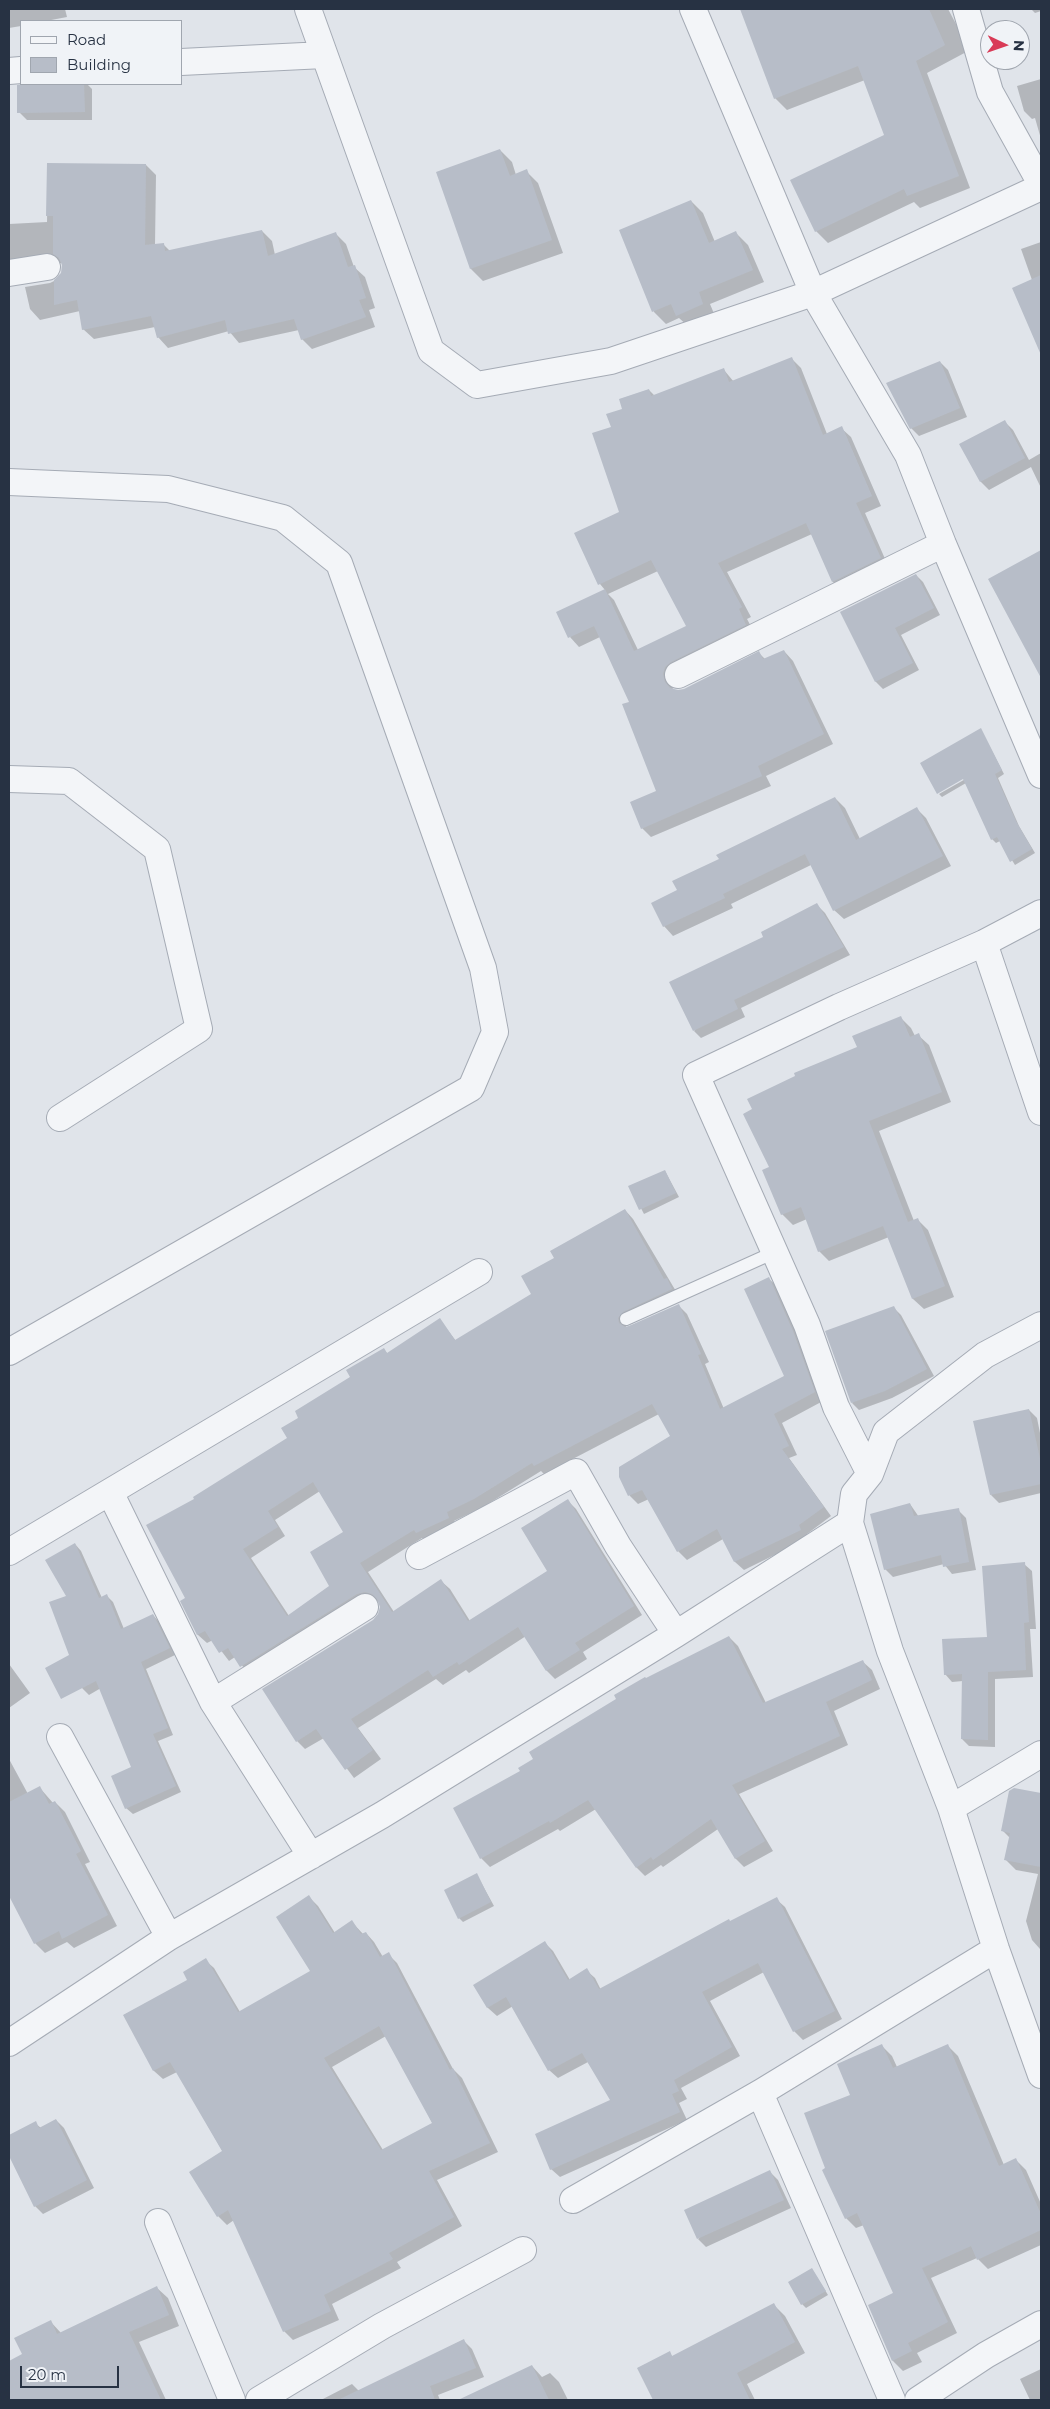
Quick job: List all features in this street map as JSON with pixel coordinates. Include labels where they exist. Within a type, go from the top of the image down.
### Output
[{"type":"street","points":[[308,9],[431,351],[477,385],[611,361],[813,293],[1041,188]]},
{"type":"street","points":[[693,9],[813,293],[908,455],[943,544],[1041,775]]},
{"type":"street","points":[[966,9],[990,92],[1041,184]]},
{"type":"street","points":[[182,62],[324,55]]},
{"type":"street","points":[[9,273],[47,267]]},
{"type":"street","points":[[9,482],[168,489],[283,518],[338,563],[483,968],[495,1032],[471,1088],[9,1352]]},
{"type":"street","points":[[678,675],[943,544]]},
{"type":"street","points":[[9,778],[69,781],[157,849],[199,1029],[60,1118]]},
{"type":"street","points":[[870,1474],[836,1407],[807,1325],[696,1075],[838,1007],[984,943],[1041,913]]},
{"type":"street","points":[[984,943],[1041,1112]]},
{"type":"street","points":[[9,1552],[479,1272]]},
{"type":"street","points":[[1041,1325],[984,1355],[886,1432],[870,1474],[854,1494],[850,1523],[890,1651],[951,1808],[996,1949],[1041,2075]]},
{"type":"street","points":[[419,1556],[576,1472],[618,1546],[676,1634]]},
{"type":"street","points":[[110,1492],[212,1702],[311,1856]]},
{"type":"street","points":[[9,2043],[169,1937],[382,1815],[676,1634],[850,1523]]},
{"type":"street","points":[[212,1702],[365,1607]]},
{"type":"street","points":[[60,1737],[169,1937]]},
{"type":"street","points":[[951,1808],[1041,1754]]},
{"type":"street","points":[[572,2200],[760,2093],[996,1949]]},
{"type":"street","points":[[760,2093],[892,2400]]},
{"type":"street","points":[[158,2222],[232,2400]]},
{"type":"street","points":[[259,2400],[382,2326],[523,2250]]},
{"type":"street","points":[[918,2400],[986,2355],[1041,2324]]},
{"type":"lane","points":[[626,1319],[774,1252]]},
{"type":"building","points":[[740,9],[929,9],[945,45],[916,61],[959,176],[907,196],[904,189],[815,232],[790,180],[884,135],[858,66],[774,99]]},
{"type":"building","points":[[17,85],[84,85],[85,112],[17,113]]},
{"type":"building","points":[[500,149],[510,176],[527,169],[552,240],[470,269],[436,172]]},
{"type":"building","points":[[47,163],[146,164],[145,245],[164,243],[165,251],[262,230],[268,256],[336,232],[348,267],[355,265],[366,298],[359,300],[366,317],[301,340],[294,319],[228,334],[225,320],[157,338],[151,316],[82,330],[77,300],[54,305],[54,280],[61,273],[62,265],[59,258],[53,254],[53,216],[46,216]]},
{"type":"building","points":[[691,200],[709,243],[736,231],[753,270],[699,292],[703,304],[676,316],[671,304],[652,312],[619,230]]},
{"type":"building","points":[[1041,275],[1041,355],[1012,288]]},
{"type":"building","points":[[792,357],[823,435],[842,426],[872,496],[856,503],[881,558],[832,582],[806,523],[718,563],[742,607],[739,609],[746,625],[671,662],[665,667],[663,674],[665,682],[670,688],[684,689],[759,651],[763,659],[784,650],[824,734],[758,766],[762,776],[641,829],[630,802],[656,791],[622,704],[629,702],[594,626],[568,638],[556,612],[605,589],[634,651],[686,626],[651,560],[598,585],[574,533],[619,512],[592,433],[611,427],[606,414],[622,409],[619,399],[649,389],[651,396],[724,368],[729,382]]},
{"type":"building","points":[[940,361],[960,408],[910,429],[886,383]]},
{"type":"building","points":[[1005,420],[1025,458],[980,482],[959,444]]},
{"type":"building","points":[[1041,550],[1041,678],[988,579]]},
{"type":"building","points":[[916,574],[934,608],[895,628],[913,663],[875,682],[840,612]]},
{"type":"building","points":[[981,728],[1002,770],[995,774],[1016,821],[1032,849],[1010,862],[997,837],[991,840],[963,779],[937,794],[920,763]]},
{"type":"building","points":[[835,797],[856,840],[917,807],[943,856],[833,911],[805,854],[723,894],[725,898],[663,927],[651,903],[677,890],[672,881],[719,859],[716,855]]},
{"type":"building","points":[[817,903],[844,947],[734,1000],[738,1009],[693,1031],[669,982],[763,937],[761,932]]},
{"type":"building","points":[[901,1016],[910,1037],[919,1033],[942,1092],[869,1121],[908,1222],[918,1218],[945,1286],[912,1299],[883,1226],[818,1252],[801,1207],[781,1215],[762,1170],[769,1167],[743,1114],[752,1109],[747,1099],[795,1076],[794,1073],[857,1047],[852,1036]]},
{"type":"building","points":[[665,1170],[676,1193],[639,1210],[628,1186]]},
{"type":"building","points":[[625,1209],[664,1279],[667,1278],[672,1289],[623,1312],[618,1318],[619,1323],[625,1327],[629,1326],[679,1304],[701,1354],[698,1355],[720,1409],[784,1376],[744,1289],[769,1277],[793,1331],[815,1392],[774,1414],[789,1446],[782,1449],[824,1507],[799,1525],[801,1530],[734,1562],[717,1529],[677,1552],[642,1490],[628,1496],[619,1477],[619,1467],[670,1436],[652,1404],[534,1466],[532,1463],[474,1499],[447,1512],[449,1518],[416,1533],[414,1530],[360,1563],[392,1612],[441,1579],[468,1621],[547,1571],[521,1528],[568,1499],[634,1606],[575,1643],[580,1650],[546,1671],[518,1627],[459,1665],[457,1662],[433,1677],[428,1670],[351,1719],[373,1750],[345,1770],[316,1729],[296,1742],[262,1689],[373,1620],[378,1614],[380,1607],[377,1599],[372,1594],[365,1592],[357,1594],[240,1667],[228,1648],[219,1653],[205,1631],[197,1635],[180,1601],[185,1598],[146,1525],[194,1499],[193,1497],[287,1438],[281,1428],[298,1418],[295,1411],[350,1377],[346,1370],[384,1348],[387,1353],[440,1318],[455,1340],[531,1294],[521,1276],[554,1258],[550,1251]],"holes":[[[313,1482],[343,1532],[310,1552],[329,1586],[287,1616],[243,1549],[278,1527],[268,1511]]]},
{"type":"building","points":[[894,1306],[927,1369],[885,1391],[851,1403],[825,1331]]},
{"type":"building","points":[[1029,1409],[1041,1463],[1041,1484],[990,1495],[973,1421]]},
{"type":"building","points":[[910,1503],[914,1516],[959,1508],[969,1562],[943,1567],[941,1555],[884,1570],[870,1514]]},
{"type":"building","points":[[75,1543],[99,1598],[107,1594],[121,1629],[153,1614],[170,1648],[141,1662],[168,1728],[153,1734],[176,1786],[125,1809],[111,1776],[131,1767],[96,1681],[61,1699],[45,1668],[69,1655],[49,1602],[66,1596],[45,1560]]},
{"type":"building","points":[[1025,1562],[1029,1622],[1024,1623],[1026,1670],[988,1672],[988,1740],[961,1739],[962,1674],[944,1675],[942,1639],[987,1637],[982,1566]]},
{"type":"building","points":[[729,1636],[763,1703],[863,1660],[872,1680],[826,1702],[840,1736],[732,1785],[765,1841],[735,1859],[711,1819],[653,1860],[651,1857],[636,1868],[588,1800],[550,1823],[549,1821],[480,1859],[453,1808],[520,1771],[518,1768],[533,1759],[529,1752],[616,1699],[614,1695],[645,1677]]},
{"type":"building","points":[[40,1786],[49,1804],[55,1801],[81,1851],[76,1854],[108,1915],[62,1939],[59,1931],[34,1944],[9,1896],[9,1802]]},
{"type":"building","points":[[1014,1788],[1041,1793],[1041,1867],[1004,1860],[1010,1833],[1001,1831],[1009,1791]]},
{"type":"building","points":[[477,1873],[491,1902],[458,1919],[444,1890]]},
{"type":"building","points":[[309,1895],[333,1933],[352,1920],[361,1934],[366,1932],[380,1957],[389,1952],[450,2070],[453,2068],[490,2143],[429,2171],[454,2217],[389,2253],[393,2259],[324,2295],[331,2311],[283,2332],[228,2210],[217,2217],[189,2172],[222,2151],[170,2062],[153,2071],[123,2015],[187,1980],[183,1972],[206,1958],[238,2012],[310,1971],[276,1917]],"holes":[[[379,2026],[432,2123],[381,2150],[324,2058]]]},
{"type":"building","points":[[777,1897],[835,2011],[793,2032],[758,1963],[702,1992],[732,2047],[674,2080],[679,2091],[672,2094],[680,2112],[550,2170],[535,2134],[610,2100],[582,2053],[548,2071],[506,1997],[487,2008],[473,1985],[545,1941],[568,1980],[587,1968],[599,1989],[729,1919],[730,1921]]},
{"type":"building","points":[[882,2044],[893,2068],[948,2044],[999,2166],[1016,2158],[1041,2214],[1041,2230],[977,2260],[971,2246],[922,2268],[948,2322],[908,2343],[912,2351],[892,2361],[868,2305],[893,2293],[857,2213],[845,2219],[822,2170],[825,2168],[804,2113],[850,2095],[837,2064]]},
{"type":"building","points":[[56,2119],[87,2180],[34,2207],[9,2156],[9,2135],[36,2121],[39,2128]]},
{"type":"building","points":[[770,2170],[784,2200],[697,2239],[684,2210]]},
{"type":"building","points":[[812,2268],[826,2291],[801,2305],[788,2282]]},
{"type":"building","points":[[157,2286],[169,2315],[129,2332],[161,2400],[9,2400],[9,2361],[22,2354],[14,2338],[51,2320],[57,2334]]},
{"type":"building","points":[[774,2303],[795,2342],[737,2373],[750,2400],[653,2400],[637,2368],[670,2351],[672,2356]]},
{"type":"building","points":[[464,2339],[476,2368],[430,2386],[435,2400],[338,2400]]},
{"type":"building","points":[[532,2365],[549,2400],[458,2400]]}]
